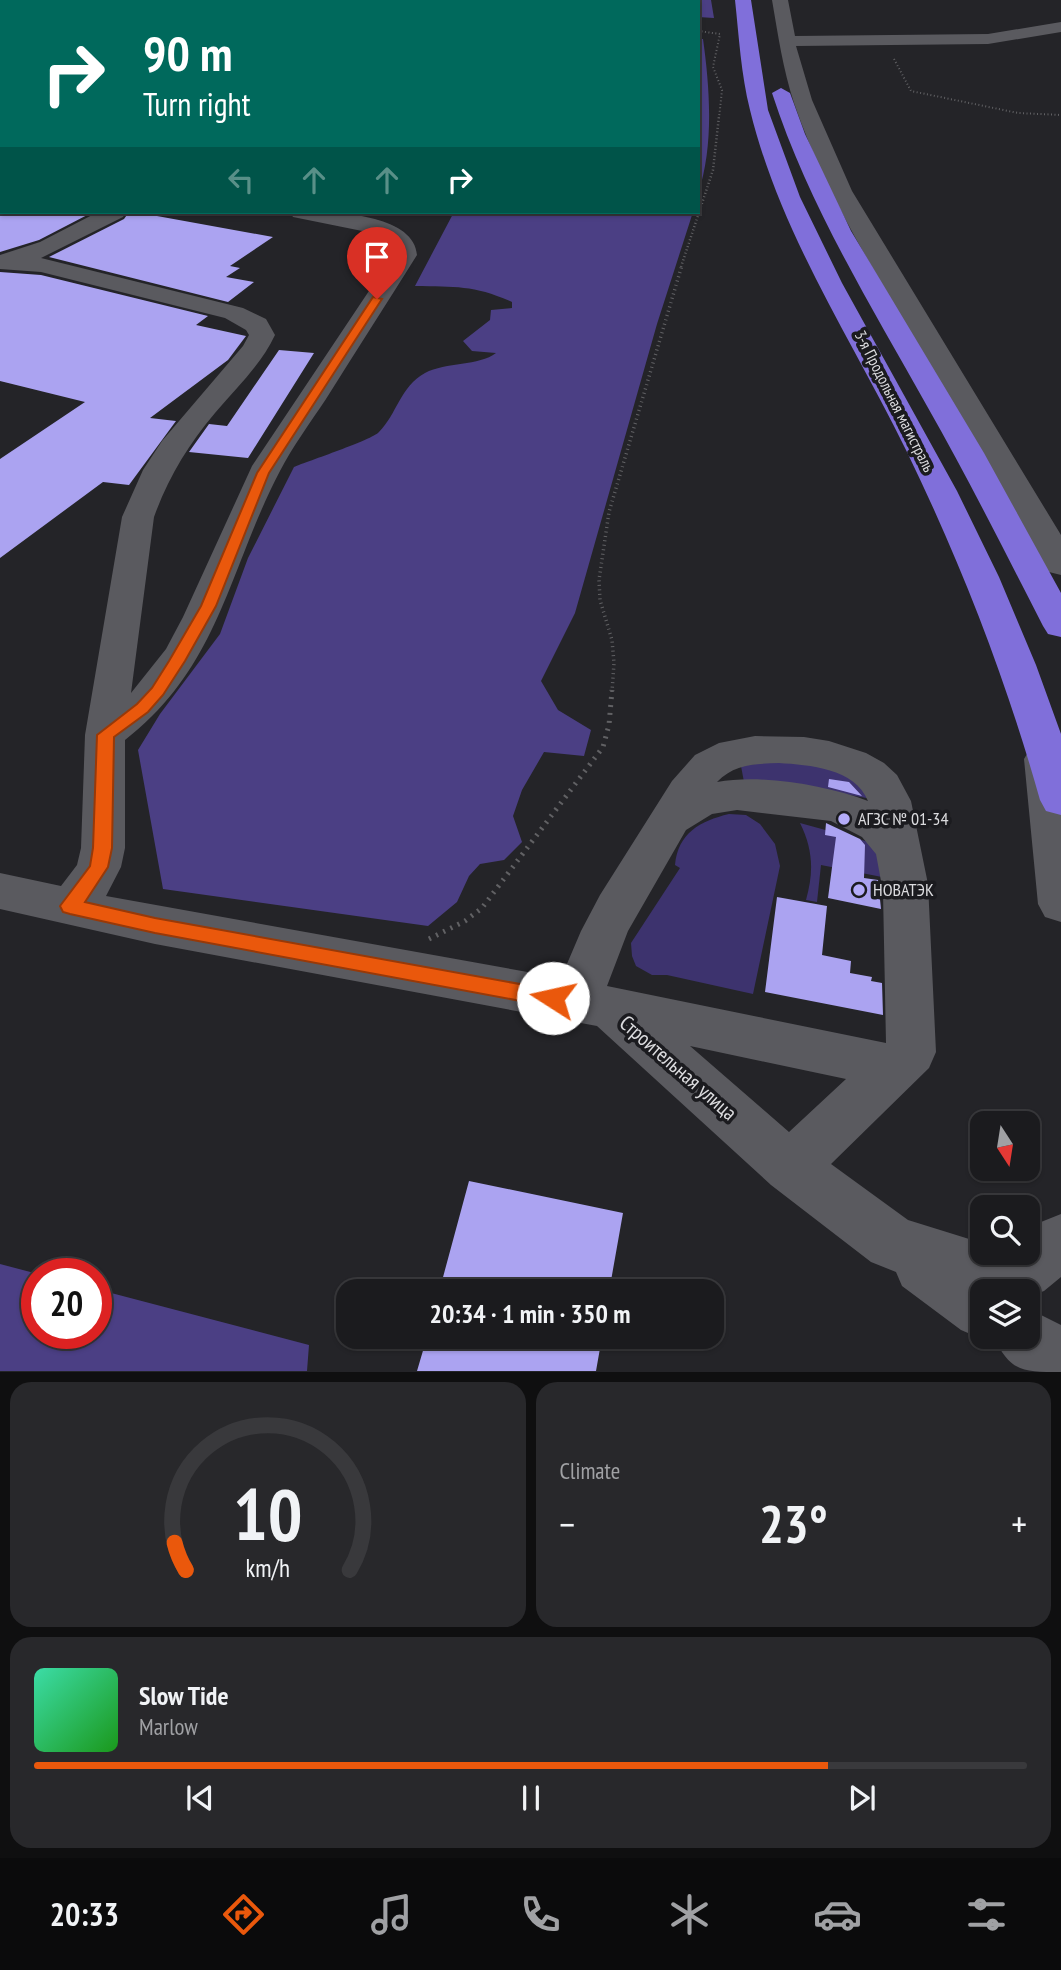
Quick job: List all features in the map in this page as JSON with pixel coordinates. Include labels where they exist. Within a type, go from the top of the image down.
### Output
[{"type":"highway","name":"3-я Продольная магистраль","points":[[743,0],[760,111],[792,204],[920,449],[984,580],[1039,722],[1061,800]]},
{"type":"highway","name":"3-я Продольная магистраль","points":[[766,0],[782,97],[794,134],[822,195],[969,453],[1061,626]]},
{"type":"street","points":[[780,0],[786,41],[802,102],[840,192],[890,281],[1008,469],[1061,565]]},
{"type":"street","points":[[786,41],[988,39],[1061,27]]},
{"type":"street","points":[[3,263],[48,247],[111,214]]},
{"type":"street","points":[[106,735],[142,708],[171,671],[208,606],[263,473],[405,256],[400,237],[389,230],[345,216],[323,214]]},
{"type":"street","points":[[3,263],[41,265],[234,313],[257,325],[262,335],[255,349],[167,451],[147,488],[138,517],[106,735],[103,848],[99,867],[87,888],[70,906]]},
{"type":"street","points":[[1039,722],[1061,904]]},
{"type":"street","points":[[595,1006],[583,980],[594,951],[670,819],[688,804],[715,797],[745,795],[824,804],[853,812],[879,827],[898,853],[904,874],[910,948],[903,1059],[790,1167]]},
{"type":"street","points":[[0,891],[155,925],[595,1006],[903,1059]]},
{"type":"street","name":"Строительная улица","points":[[595,1006],[790,1167],[891,1242],[976,1273],[1023,1270],[1061,1242]]},
{"type":"street","points":[[891,1242],[970,1300]]},
{"type":"street","points":[[1040,1347],[1061,1367]]},
{"type":"path","points":[[700,31],[720,34],[713,67],[722,90],[713,170],[700,209]]},
{"type":"path","points":[[911,91],[1018,113],[1061,115]]},
{"type":"path","points":[[397,970],[428,940],[465,921],[482,908],[603,747],[609,725],[614,663],[612,640],[600,600],[599,580],[609,512],[698,214]]},
{"type":"shaded area","points":[[700,0],[711,0],[714,18],[700,17]]},
{"type":"shaded area","points":[[700,39],[703,39],[709,117],[700,187]]},
{"type":"shaded area","points":[[453,214],[692,214],[657,324],[575,613],[541,681],[558,710],[591,730],[584,756],[544,752],[522,790],[513,816],[522,842],[504,860],[480,864],[469,876],[457,902],[428,926],[163,889],[138,750],[160,714],[220,634],[248,558],[294,467],[374,436],[385,425],[404,393],[425,373],[481,360],[496,353],[472,351],[463,341],[490,320],[491,310],[512,308],[512,302],[475,290],[415,286]]},
{"type":"shaded area","points":[[782,760],[842,770],[872,799],[828,791],[744,782],[741,766]]},
{"type":"shaded area","points":[[729,814],[746,815],[760,824],[775,844],[780,866],[753,994],[667,975],[652,975],[636,966],[632,956],[631,943],[680,868],[675,865],[677,854],[686,837],[709,820]]},
{"type":"shaded area","points":[[800,823],[869,842],[878,851],[887,878],[821,865],[817,902],[806,900],[811,861],[808,842]]},
{"type":"shaded area","points":[[0,1264],[21,1270],[21,1349],[112,1349],[112,1293],[309,1345],[307,1371],[0,1371]]},
{"type":"building","points":[[0,214],[89,214],[39,240],[0,252]]},
{"type":"building","points":[[128,214],[146,214],[273,237],[230,266],[240,268],[226,277],[254,282],[228,302],[49,257],[124,219]]},
{"type":"building","points":[[0,272],[41,275],[208,316],[196,325],[246,336],[228,360],[150,418],[176,421],[129,485],[103,482],[0,558],[0,459],[85,402],[0,381]]},
{"type":"building","points":[[279,350],[314,353],[248,458],[189,452],[209,424],[227,426]]},
{"type":"building","points":[[829,779],[849,782],[862,796],[828,787]]},
{"type":"building","points":[[826,823],[860,839],[865,845],[864,878],[878,880],[881,909],[828,898],[836,837],[825,835]]},
{"type":"building","points":[[777,897],[827,906],[822,955],[851,961],[850,973],[872,977],[871,981],[882,983],[883,1015],[765,992]]},
{"type":"building","points":[[469,1181],[623,1213],[611,1279],[443,1279]]},
{"type":"building","points":[[423,1349],[600,1349],[596,1371],[417,1371]]},
{"type":"place","name":"АГЗС № 01-34","points":[[844,819]]},
{"type":"place","name":"НОВАТЭК","points":[[859,890]]},
{"type":"route","points":[[377,299],[263,473],[208,606],[177,661],[158,691],[142,708],[106,735],[103,848],[99,867],[87,888],[70,906],[155,925],[553,998]]}]
